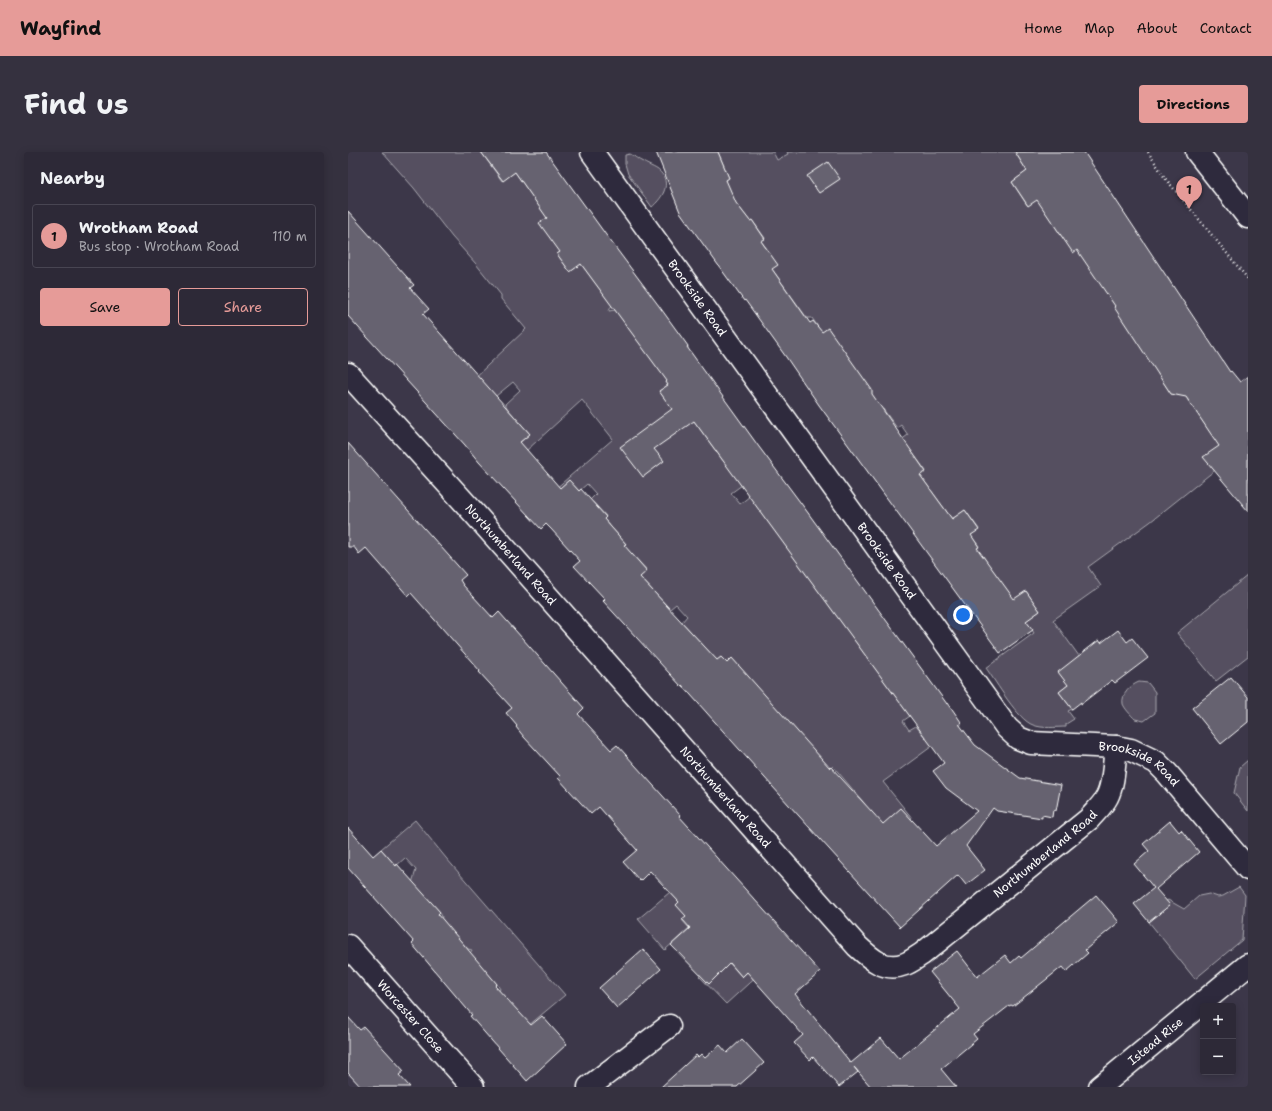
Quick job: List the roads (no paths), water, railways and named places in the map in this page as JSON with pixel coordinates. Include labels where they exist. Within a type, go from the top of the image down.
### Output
[{"type":"street","name":"Brookside Road","points":[[592,152],[605,161],[1007,728],[1018,738],[1031,743],[1116,747],[1131,750],[1156,762],[1168,773],[1248,870]]},
{"type":"street","points":[[1197,152],[1248,217]]},
{"type":"street","name":"Northumberland Road","points":[[348,374],[479,518],[857,946],[872,960],[888,967],[905,964],[922,954],[1089,819],[1108,797],[1116,747]]},
{"type":"street","name":"Worcester Close","points":[[348,946],[473,1087]]},
{"type":"street","name":"Istead Rise","points":[[1100,1087],[1248,965]]},
{"type":"street","points":[[589,1087],[669,1026]]},
{"type":"place","name":"Wrotham Road","points":[[1189,209]]}]
